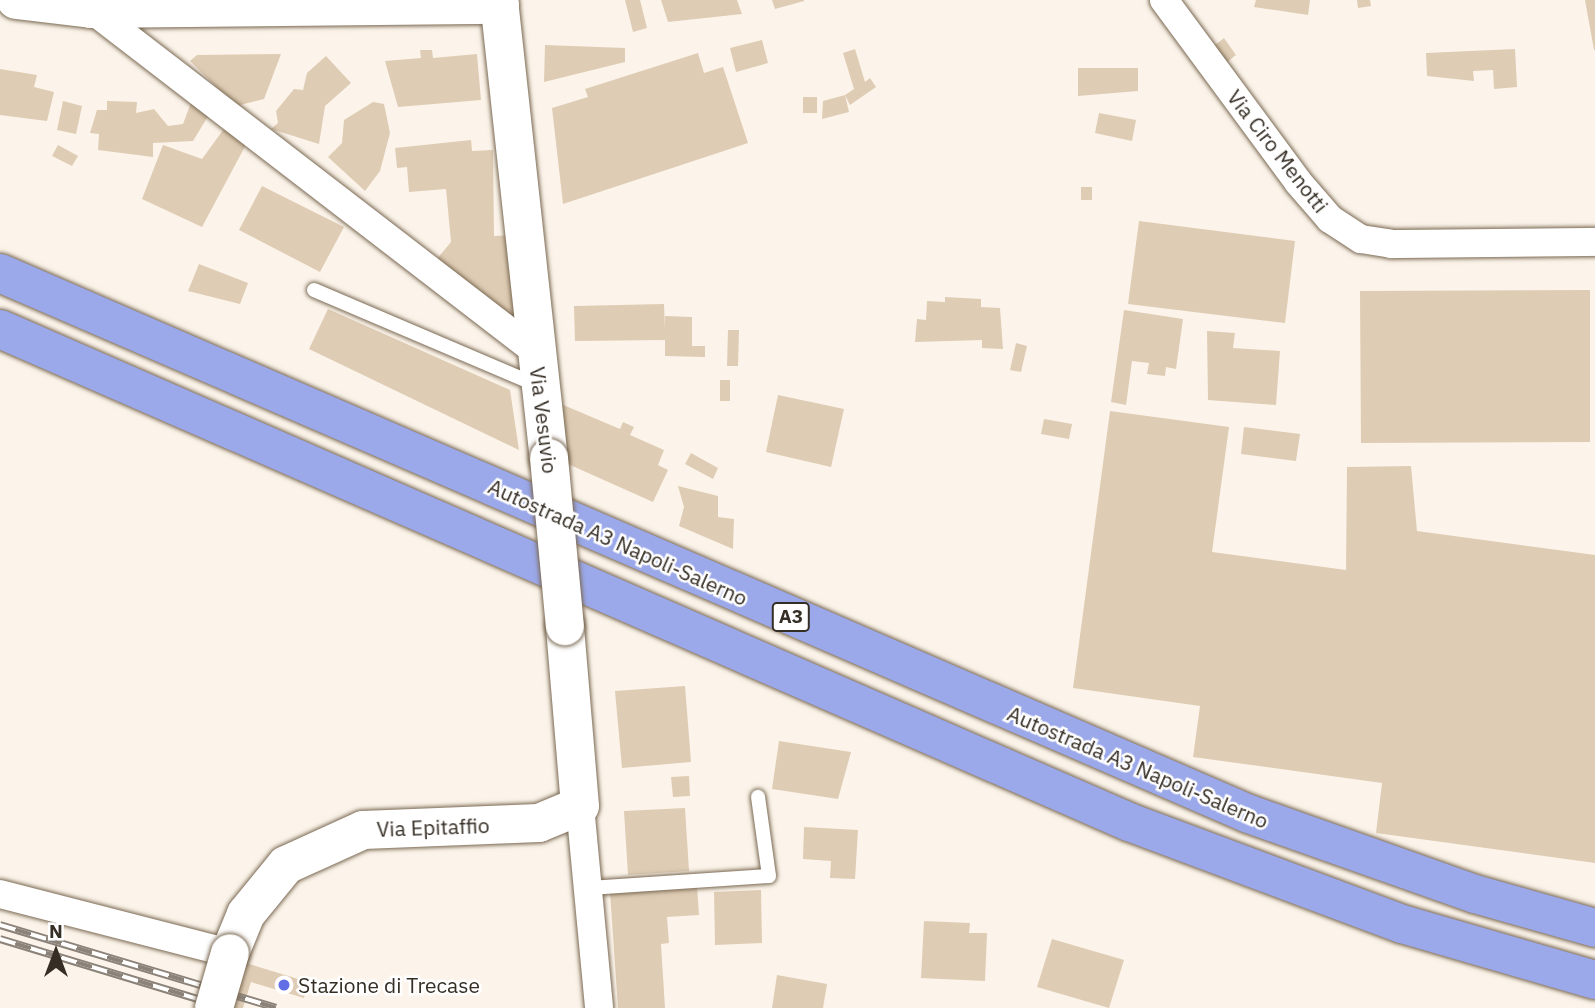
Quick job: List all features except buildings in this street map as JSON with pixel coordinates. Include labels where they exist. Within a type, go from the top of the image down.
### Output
[{"type":"highway","name":"Autostrada A3 Napoli-Salerno","points":[[0,273],[1237,809],[1463,890],[1595,928]]},
{"type":"highway","name":"A3","points":[[0,329],[1129,822],[1402,925],[1595,980]]},
{"type":"street","points":[[16,0],[87,3],[505,2]]},
{"type":"street","name":"Via Ciro Menotti","points":[[1164,0],[1298,182],[1330,219],[1361,239],[1391,244],[1595,242]]},
{"type":"street","name":"Via Vesuvio","points":[[505,2],[599,1008]]},
{"type":"street","points":[[87,3],[538,369]]},
{"type":"street","name":"Via Epitaffio","points":[[214,1008],[230,953],[246,914],[286,865],[363,830],[539,823],[580,806]]},
{"type":"street","points":[[0,894],[230,953]]},
{"type":"lane","points":[[314,290],[538,369]]},
{"type":"lane","points":[[589,888],[769,876],[758,797]]},
{"type":"railway","points":[[0,925],[276,1008]]},
{"type":"railway","points":[[0,939],[227,1008]]},
{"type":"place","name":"Stazione di Trecase","points":[[284,985]]}]
